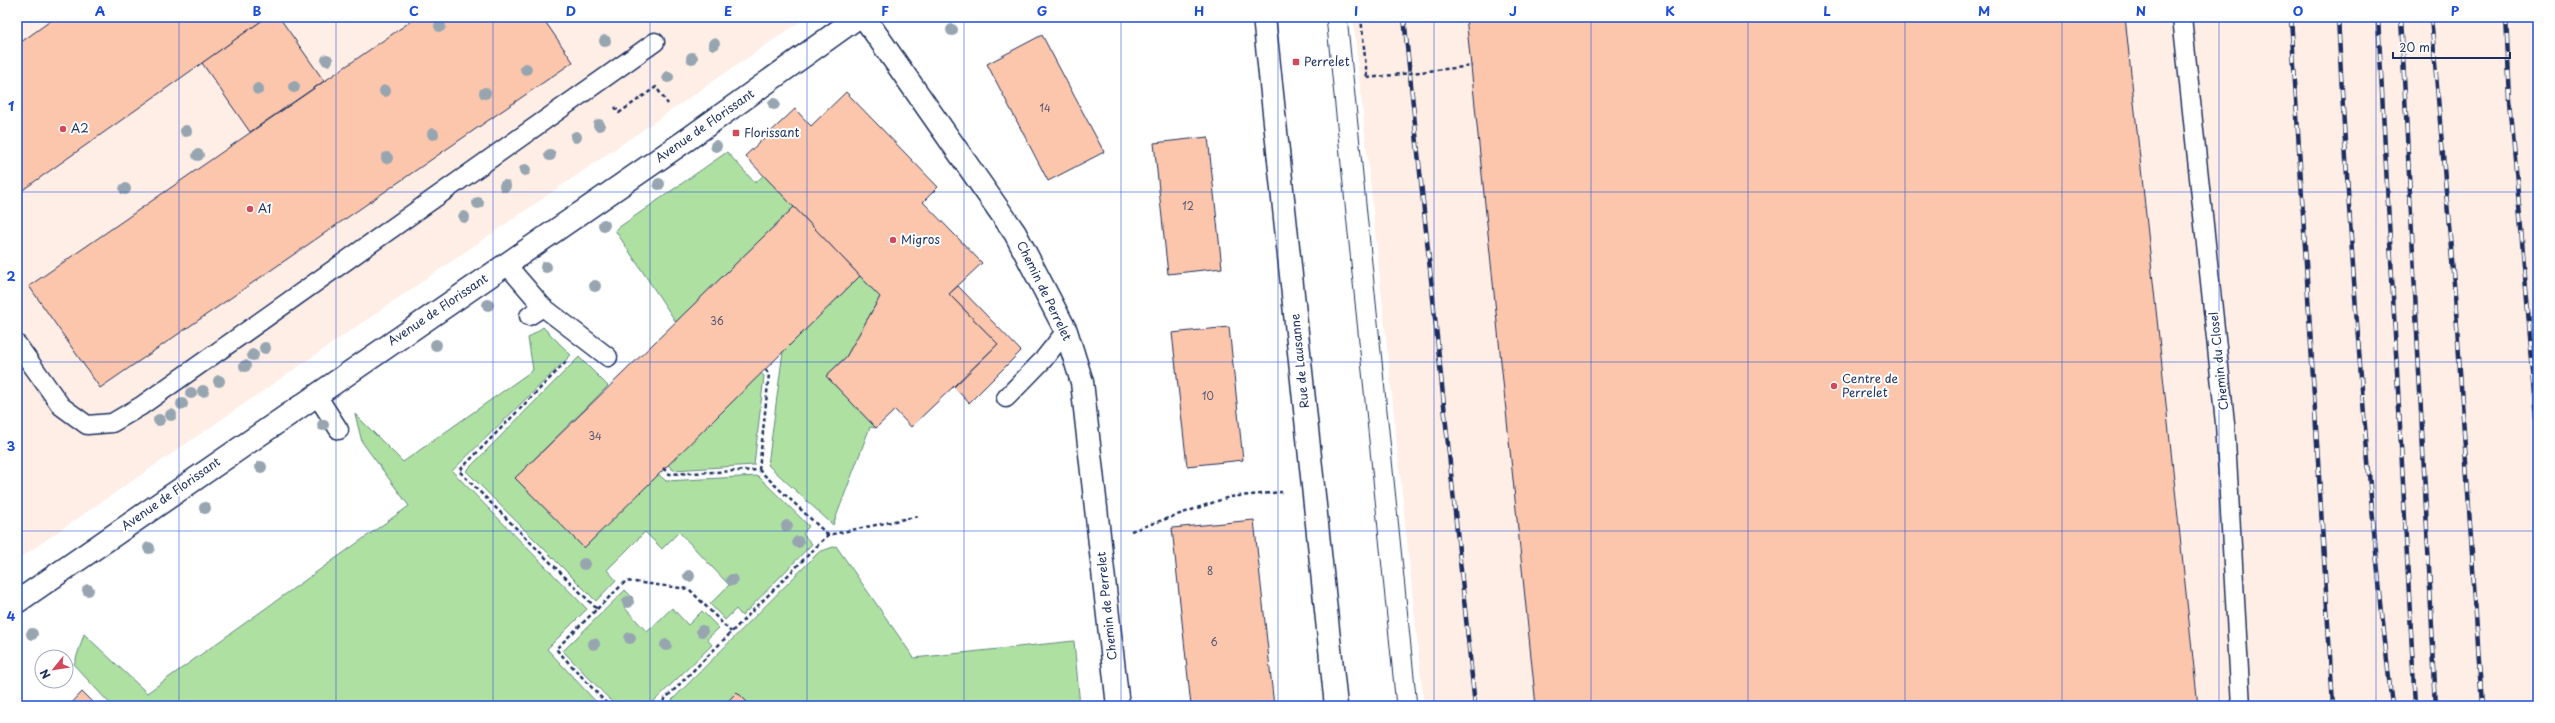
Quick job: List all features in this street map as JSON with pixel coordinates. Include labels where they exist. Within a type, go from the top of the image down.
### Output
[{"type":"street","name":"Avenue de Florissant","points":[[17,602],[316,394],[688,139],[858,17]]},
{"type":"street","name":"Chemin de Perrelet","points":[[864,17],[1015,233],[1066,331],[1082,382],[1118,706]]},
{"type":"street","name":"Rue de Lausanne","points":[[1264,17],[1336,706]]},
{"type":"lane","name":"Chemin du Closel","points":[[2182,17],[2226,423],[2241,706]]},
{"type":"lane","points":[[17,344],[61,406],[87,425],[112,423],[148,401],[655,42]]},
{"type":"lane","points":[[506,264],[536,312],[587,341],[608,357]]},
{"type":"lane","points":[[1006,398],[1043,360],[1066,331]]},
{"type":"lane","points":[[316,394],[340,430]]},
{"type":"path","points":[[1361,17],[1367,78],[1472,66]]},
{"type":"path","points":[[626,108],[656,87],[668,104]]},
{"type":"path","points":[[587,341],[459,471],[597,609]]},
{"type":"path","points":[[759,470],[769,374],[765,368]]},
{"type":"path","points":[[664,468],[669,474],[759,470],[828,535]]},
{"type":"path","points":[[1128,532],[1229,497],[1282,492]]},
{"type":"path","points":[[658,706],[828,535],[919,516]]},
{"type":"path","points":[[609,706],[556,649],[626,581],[689,589],[731,632]]},
{"type":"shaded area","points":[[17,17],[807,17],[17,560]]},
{"type":"shaded area","points":[[1353,17],[2538,17],[2538,706],[1424,706]]},
{"type":"green space","points":[[727,152],[755,183],[764,175],[794,207],[676,322],[615,230]]},
{"type":"green space","points":[[860,276],[880,297],[846,357],[826,376],[876,428],[870,427],[833,525],[768,465],[783,351]]},
{"type":"green space","points":[[543,327],[571,355],[452,471],[587,609],[547,649],[600,706],[112,706],[74,665],[84,634],[147,693],[409,506],[362,442],[355,414],[403,462],[533,370],[528,338]]},
{"type":"green space","points":[[579,357],[608,386],[515,478],[584,547],[658,474],[666,481],[758,476],[809,526],[803,534],[812,544],[742,616],[736,609],[725,620],[710,604],[729,585],[679,532],[662,549],[645,532],[607,570],[616,580],[596,601],[466,471]]},
{"type":"green space","points":[[761,373],[764,376],[754,465],[673,470],[667,464]]},
{"type":"green space","points":[[836,546],[914,658],[1074,641],[1080,706],[751,706],[737,692],[723,706],[666,706],[819,552]]},
{"type":"green space","points":[[625,590],[633,598],[624,607],[647,632],[672,608],[688,625],[702,611],[719,628],[707,639],[712,645],[649,706],[616,706],[563,651]]},
{"type":"building","name":"A2","points":[[56,17],[267,17],[17,194],[17,45]]},
{"type":"building","points":[[267,17],[279,17],[324,81],[250,132],[202,63]]},
{"type":"building","name":"A1","points":[[417,17],[542,17],[573,62],[100,388],[29,286]]},
{"type":"building","name":"Centre de Perrelet","points":[[1466,17],[2125,17],[2198,706],[1536,706]]},
{"type":"building","points":[[2535,17],[2538,17],[2538,62]]},
{"type":"building","points":[[1042,35],[1104,152],[1048,181],[987,64]]},
{"type":"building","points":[[846,92],[938,187],[923,202],[982,263],[949,294],[998,344],[911,427],[895,410],[876,428],[826,376],[846,357],[880,297],[745,156],[795,109],[811,126]]},
{"type":"building","points":[[1208,137],[1222,268],[1168,274],[1154,143]]},
{"type":"building","points":[[794,207],[860,276],[584,548],[515,478]]},
{"type":"building","points":[[958,286],[1021,351],[969,403],[954,387],[998,344],[949,294]]},
{"type":"building","points":[[1229,327],[1243,460],[1187,466],[1172,333]]},
{"type":"building","points":[[1254,520],[1274,706],[1191,706],[1172,528]]},
{"type":"building","points":[[82,692],[96,706],[69,706]]},
{"type":"building","points":[[737,692],[751,706],[723,706]]},
{"type":"tram line","points":[[1326,17],[1396,706]]},
{"type":"tram line","points":[[1347,17],[1417,706]]},
{"type":"railway","points":[[1404,17],[1475,706]]},
{"type":"railway","points":[[2291,17],[2333,706]]},
{"type":"railway","points":[[2338,17],[2360,362],[2374,534],[2392,706]]},
{"type":"railway","points":[[2378,17],[2415,706]]},
{"type":"railway","points":[[2401,17],[2436,706]]},
{"type":"railway","points":[[2431,17],[2455,295],[2482,706]]},
{"type":"railway","points":[[2506,17],[2510,99],[2538,430]]},
{"type":"place","name":"Perrelet","points":[[1296,62]]},
{"type":"place","name":"A2","points":[[63,129]]},
{"type":"place","name":"Florissant","points":[[736,133]]},
{"type":"place","name":"A1","points":[[250,209]]},
{"type":"place","name":"Migros","points":[[893,240]]},
{"type":"place","name":"Centre de Perrelet","points":[[1834,386]]}]
